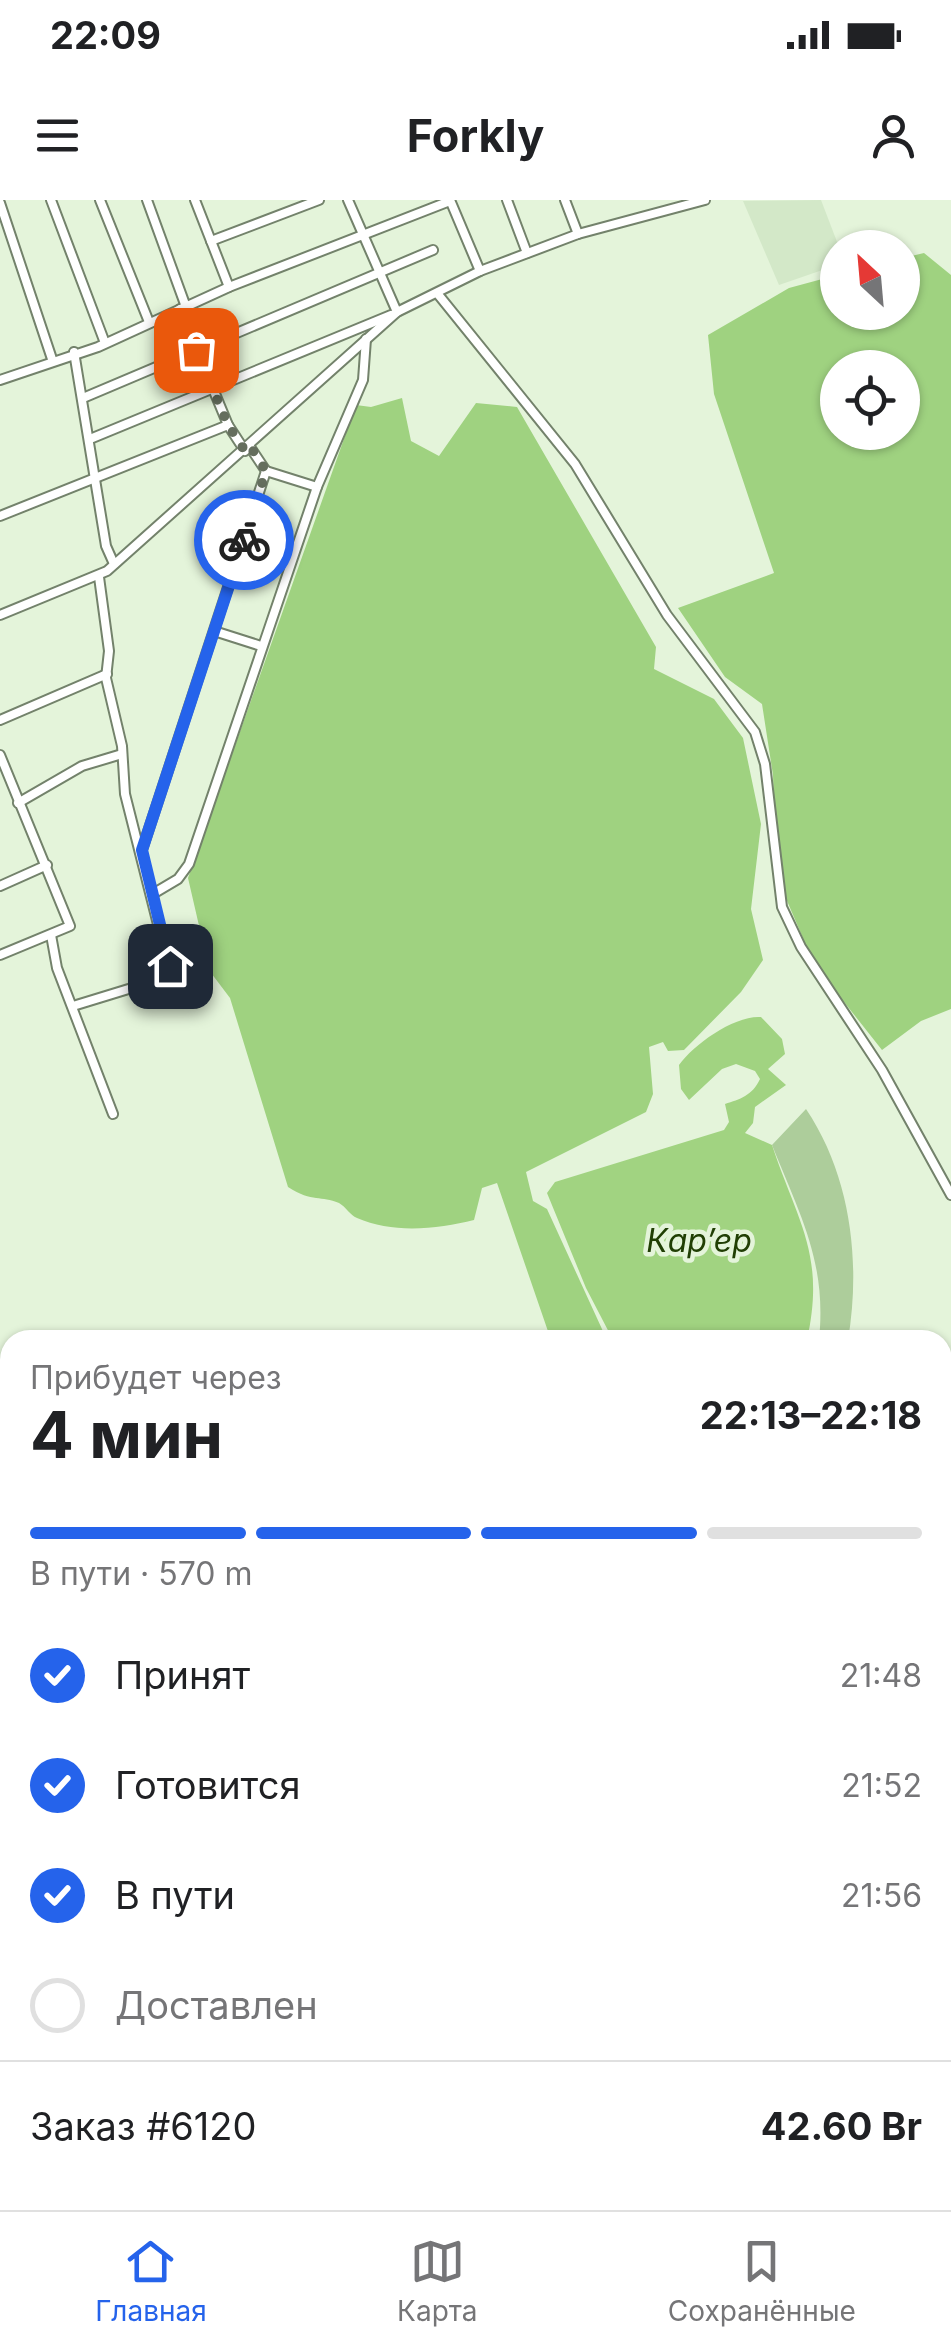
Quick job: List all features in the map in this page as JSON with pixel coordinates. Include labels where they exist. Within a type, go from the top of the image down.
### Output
[{"type":"street","points":[[51,200],[105,343]]},
{"type":"street","points":[[100,200],[149,322]]},
{"type":"street","points":[[147,200],[196,350],[228,425],[266,471],[317,487]]},
{"type":"street","points":[[211,241],[318,200]]},
{"type":"street","points":[[348,200],[398,312]]},
{"type":"street","points":[[0,380],[105,343],[230,287],[449,200],[480,271]]},
{"type":"street","points":[[507,200],[527,253]]},
{"type":"street","points":[[565,200],[578,234]]},
{"type":"street","points":[[640,200],[645,213]]},
{"type":"street","points":[[90,439],[398,312],[480,271],[578,234],[704,200]]},
{"type":"street","points":[[197,201],[230,287]]},
{"type":"street","points":[[0,203],[52,359]]},
{"type":"street","points":[[83,398],[433,250]]},
{"type":"street","points":[[436,293],[575,464],[667,615],[755,732],[765,764],[782,907],[801,947],[886,1076],[951,1195]]},
{"type":"street","points":[[0,615],[99,576],[248,449],[398,312]]},
{"type":"street","points":[[150,895],[178,879],[190,864],[317,487],[368,368],[366,339]]},
{"type":"street","points":[[74,352],[106,546],[114,564]]},
{"type":"street","points":[[0,516],[228,425]]},
{"type":"street","points":[[141,837],[266,471]]},
{"type":"street","points":[[73,1006],[171,976],[150,895],[141,837],[125,794],[122,754],[106,674],[109,650],[99,576]]},
{"type":"street","points":[[214,631],[261,646]]},
{"type":"street","points":[[0,720],[106,674]]},
{"type":"street","points":[[0,754],[70,920],[70,926],[51,936],[0,955]]},
{"type":"street","points":[[18,803],[82,766],[122,754]]},
{"type":"street","points":[[0,886],[47,865]]},
{"type":"street","points":[[51,936],[57,968],[113,1114]]},
{"type":"shaded area","points":[[821,200],[832,230],[820,230],[820,271],[779,285],[743,201]]},
{"type":"shaded area","points":[[924,253],[951,275],[951,1009],[921,1021],[882,1050],[814,964],[776,875],[773,775],[762,704],[725,677],[678,608],[774,573],[714,394],[708,335],[789,288],[820,280],[820,330],[920,330],[920,254]]},
{"type":"shaded area","points":[[402,398],[411,441],[439,456],[476,403],[517,407],[656,647],[654,669],[714,699],[743,738],[761,824],[751,909],[763,960],[741,992],[684,1050],[668,1051],[663,1042],[649,1047],[653,1094],[646,1112],[526,1172],[533,1201],[547,1209],[602,1330],[548,1330],[497,1183],[482,1188],[474,1220],[416,1228],[371,1223],[355,1217],[339,1203],[288,1187],[230,998],[199,957],[200,930],[188,878],[356,405],[371,407]]},
{"type":"shaded area","name":"Карʼер","points":[[806,1109],[833,1162],[849,1220],[852,1250],[849,1330],[819,1330],[815,1262],[772,1145]]},
{"type":"water","name":"Карʼер","points":[[761,1017],[782,1039],[785,1054],[768,1069],[786,1085],[755,1107],[753,1123],[745,1133],[772,1145],[799,1217],[813,1284],[809,1330],[608,1330],[547,1193],[555,1182],[724,1130],[729,1122],[725,1104],[753,1089],[760,1079],[755,1071],[736,1064],[722,1069],[689,1100],[681,1089],[679,1065],[716,1032]]},
{"type":"way so far","points":[[196,350],[228,425],[245,451],[250,446],[266,471],[244,540]]},
{"type":"route","points":[[170,966],[142,850],[244,540]]}]
